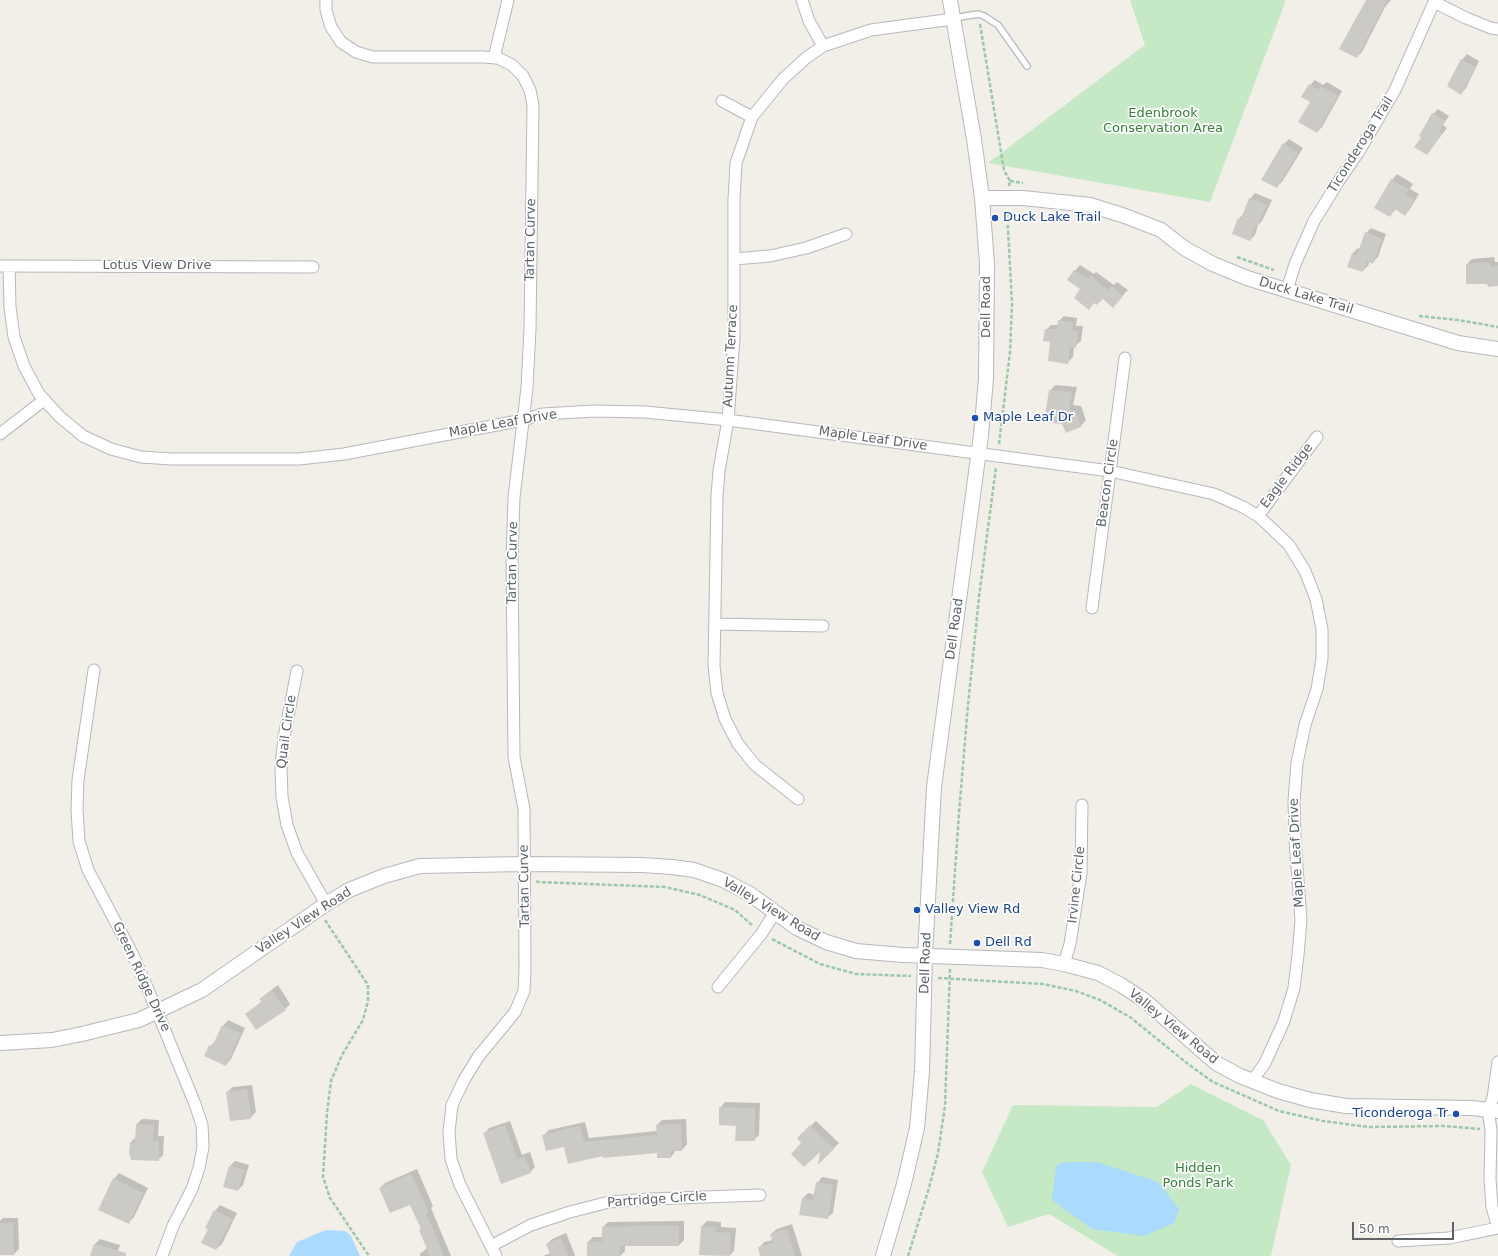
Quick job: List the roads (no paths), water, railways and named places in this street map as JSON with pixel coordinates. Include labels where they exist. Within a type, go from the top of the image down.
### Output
[{"type":"street","name":"Tartan Curve","points":[[326,0],[326,10],[331,27],[341,42],[356,52],[373,57],[498,58],[512,65],[523,76],[530,90],[533,105],[530,329],[523,420],[514,497],[512,558],[514,756],[524,809],[524,991],[515,1012],[478,1057],[464,1080],[452,1105],[449,1132],[451,1159],[460,1185],[496,1256]]},
{"type":"street","points":[[494,58],[508,0]]},
{"type":"street","points":[[802,0],[809,21],[823,46]]},
{"type":"street","name":"Dell Road","points":[[883,1256],[904,1184],[917,1128],[922,1072],[925,956],[934,787],[978,453],[986,379],[987,264],[982,198],[950,0]]},
{"type":"street","points":[[1434,1],[1466,18],[1491,28],[1498,29]]},
{"type":"street","name":"Ticonderoga Trail","points":[[1287,290],[1295,264],[1314,222],[1395,90],[1434,1]]},
{"type":"street","name":"Autumn Terrace","points":[[798,799],[755,765],[738,744],[725,719],[717,693],[714,666],[717,496],[719,471],[728,420],[734,338],[734,199],[736,163],[752,117],[783,79],[806,58],[823,46],[871,30],[953,19]]},
{"type":"street","points":[[722,101],[752,117]]},
{"type":"street","name":"Duck Lake Trail","points":[[982,198],[1046,200],[1082,204],[1126,216],[1161,230],[1184,248],[1213,264],[1247,278],[1458,343],[1498,349]]},
{"type":"street","points":[[734,259],[770,256],[806,248],[846,234]]},
{"type":"street","name":"Maple Leaf Drive","points":[[4,266],[14,337],[24,366],[44,400],[60,417],[83,436],[104,446],[141,457],[172,459],[299,459],[344,454],[523,420],[542,414],[594,411],[645,412],[728,420],[1110,471],[1214,494],[1243,506],[1268,524],[1288,545],[1304,571],[1316,599],[1322,629],[1322,659],[1317,689],[1304,725],[1297,763],[1294,801],[1295,840],[1301,920],[1294,988],[1284,1021],[1265,1063],[1252,1081]]},
{"type":"street","name":"Lotus View Drive","points":[[4,266],[313,267]]},
{"type":"street","name":"Beacon Circle","points":[[1092,608],[1125,358]]},
{"type":"street","points":[[0,434],[44,400]]},
{"type":"street","name":"Eagle Ridge","points":[[1258,516],[1317,437]]},
{"type":"street","points":[[715,624],[823,626]]},
{"type":"street","name":"Green Ridge Drive","points":[[94,670],[78,780],[77,810],[79,841],[88,870],[132,953],[195,1104],[202,1125],[203,1146],[199,1168],[192,1189],[173,1226],[162,1256]]},
{"type":"street","name":"Quail Circle","points":[[297,671],[284,737],[282,760],[282,797],[287,825],[297,853],[322,907]]},
{"type":"street","name":"Irvine Circle","points":[[1064,964],[1070,944],[1081,873],[1082,806]]},
{"type":"street","name":"Valley View Road","points":[[0,1043],[52,1040],[139,1020],[202,990],[349,890],[384,876],[420,866],[524,864],[642,865],[694,870],[723,880],[750,894],[797,928],[832,944],[856,951],[903,955],[1042,960],[1098,973],[1121,985],[1144,1000],[1216,1063],[1252,1081],[1278,1091],[1346,1106],[1472,1108],[1493,1111]]},
{"type":"street","points":[[718,987],[762,933],[775,912]]},
{"type":"street","points":[[1398,1241],[1449,1238],[1498,1228],[1492,1207],[1490,1179],[1493,1098],[1498,1062]]},
{"type":"street","name":"Partridge Circle","points":[[491,1246],[531,1225],[570,1212],[609,1202],[760,1195]]},
{"type":"lane","points":[[953,19],[978,14],[998,24],[1027,66]]},
{"type":"water","points":[[1063,1162],[1097,1162],[1158,1182],[1179,1209],[1174,1223],[1144,1236],[1092,1229],[1052,1200],[1056,1166]]},
{"type":"water","points":[[326,1230],[345,1231],[351,1236],[360,1256],[289,1256],[297,1242]]},
{"type":"place","name":"Duck Lake Trail","points":[[995,218]]},
{"type":"place","name":"Maple Leaf Dr","points":[[975,418]]},
{"type":"place","name":"Valley View Rd","points":[[917,910]]},
{"type":"place","name":"Dell Rd","points":[[977,943]]},
{"type":"place","name":"Ticonderoga Tr","points":[[1456,1114]]},
{"type":"park label","name":"Edenbrook Conservation Area","points":[[1163,122]]},
{"type":"park label","name":"Hidden Ponds Park","points":[[1198,1176]]}]
